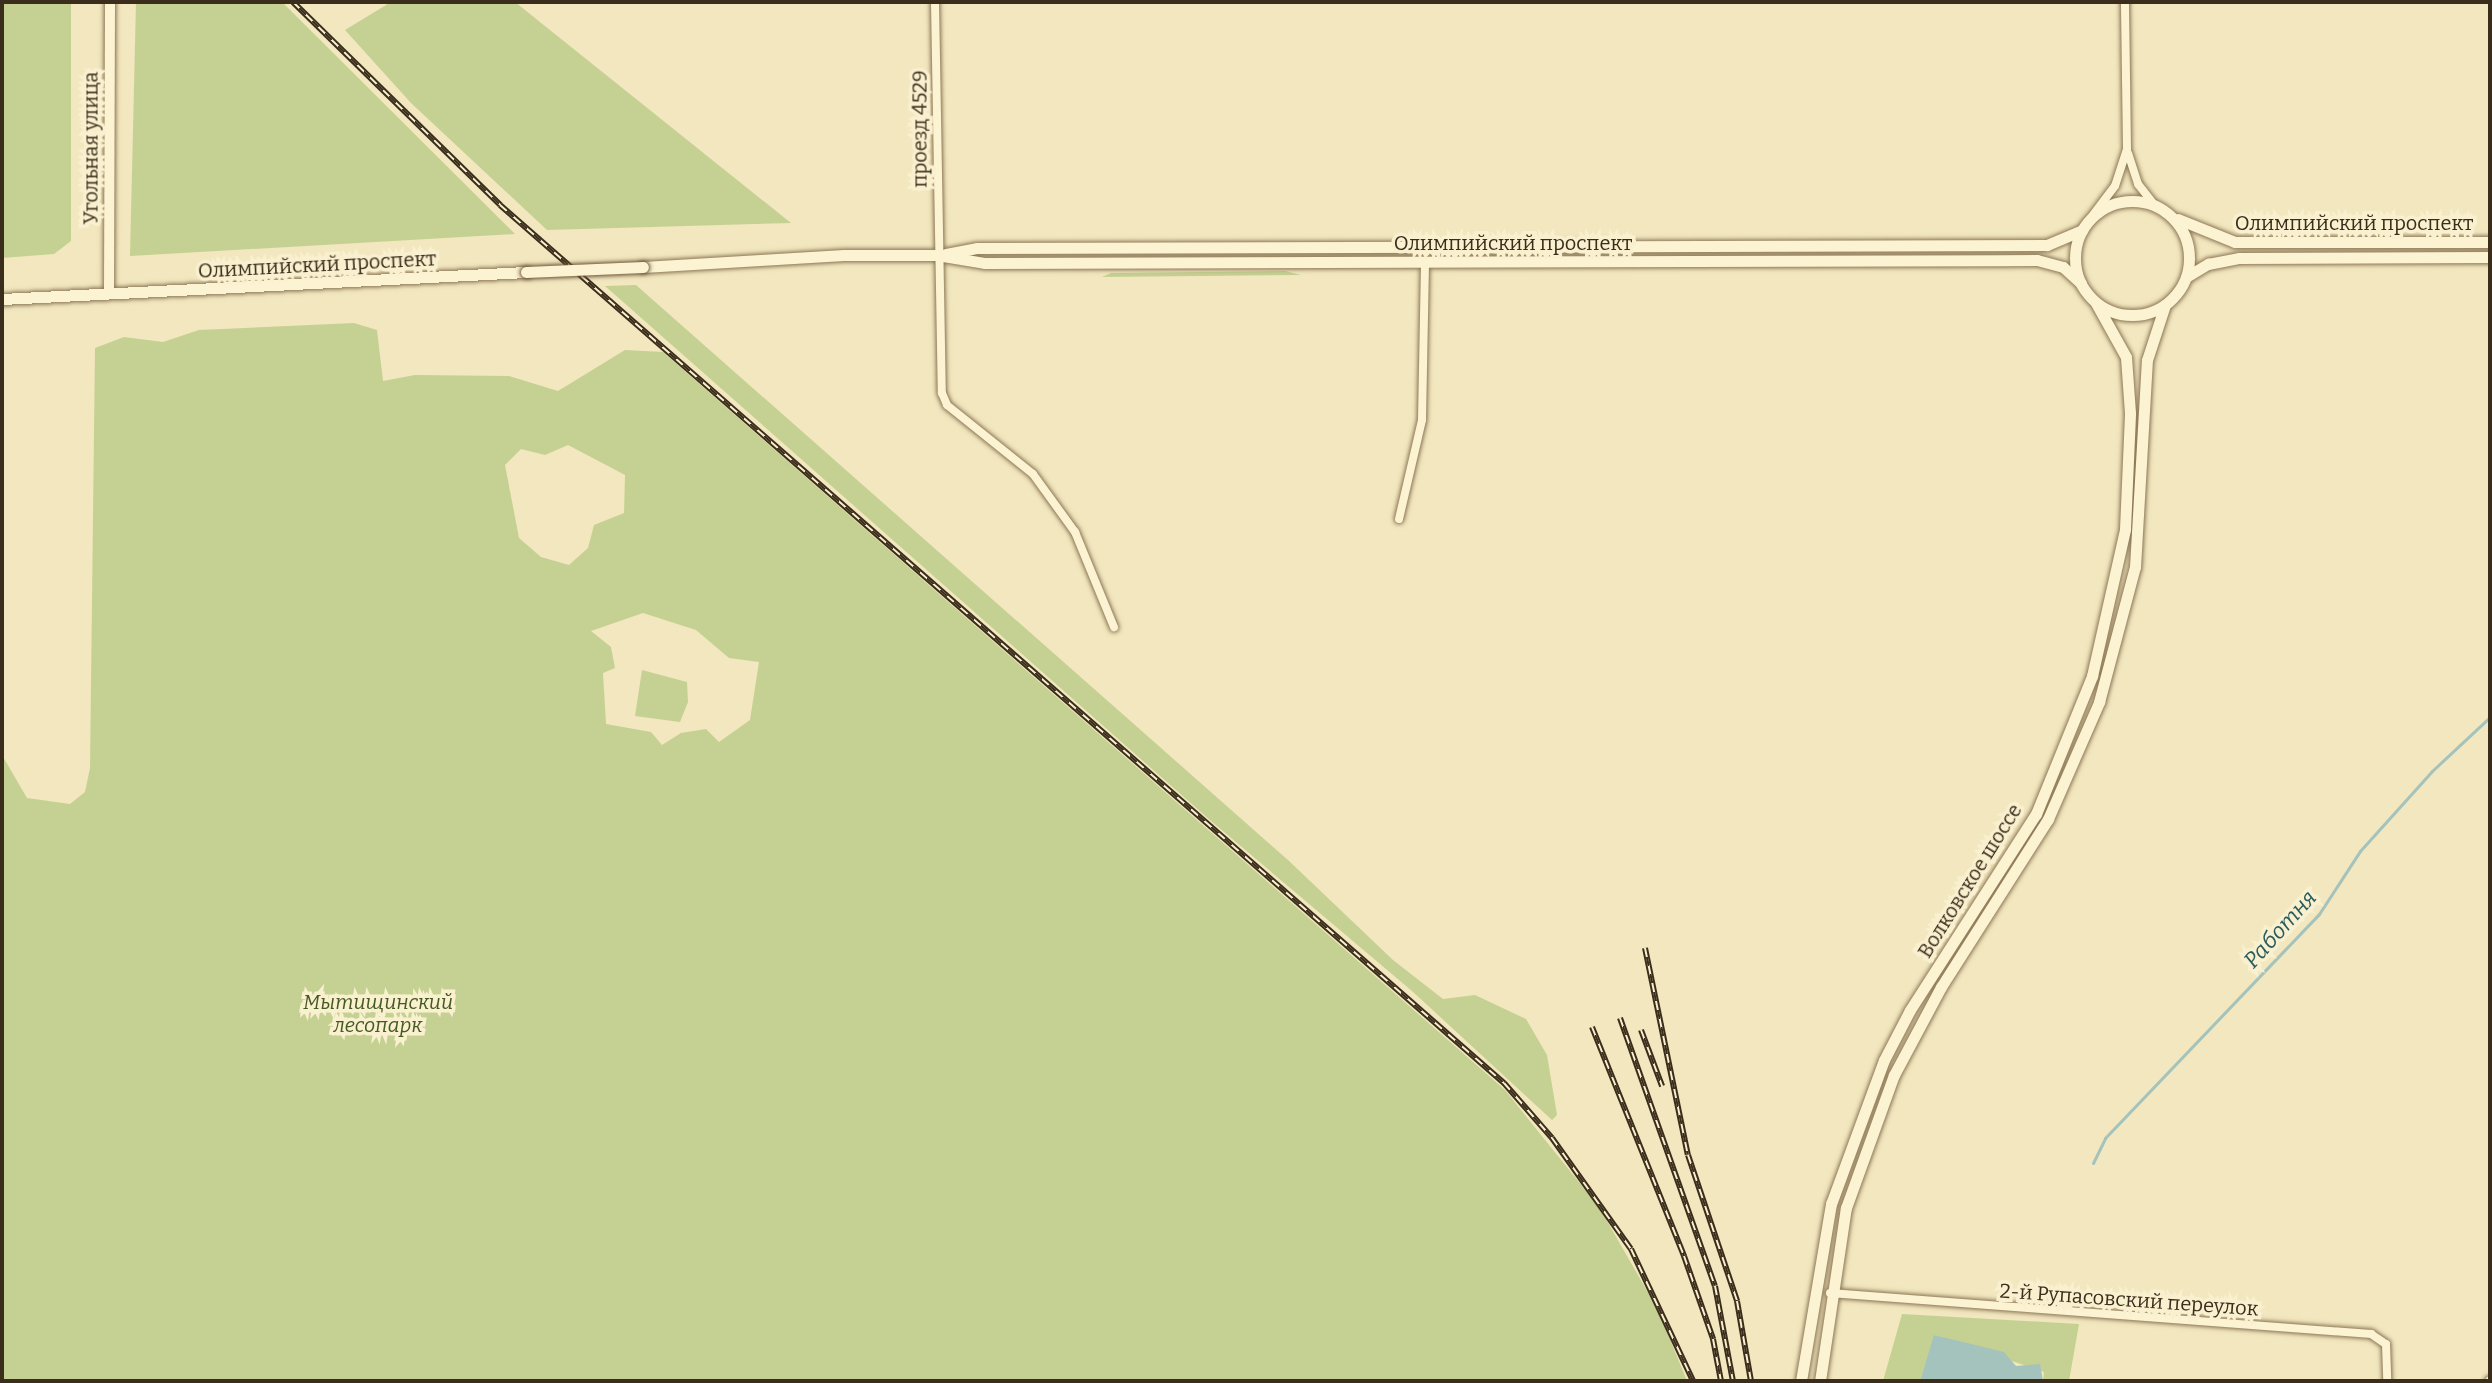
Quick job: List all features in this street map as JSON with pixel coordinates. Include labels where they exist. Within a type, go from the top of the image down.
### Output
[{"type":"main road","points":[[2125,203],[2155,206],[2174,217],[2188,246],[2186,277],[2165,305],[2124,314],[2096,303],[2081,283],[2076,257],[2082,230],[2093,215],[2125,203]]},
{"type":"main road","name":"Олимпийский проспект","points":[[2174,217],[2235,242],[2490,242]]},
{"type":"main road","name":"Олимпийский проспект","points":[[2,299],[643,267],[795,256],[937,255],[977,248],[2047,245],[2082,230]]},
{"type":"main road","name":"Олимпийский проспект","points":[[937,255],[985,263],[2037,260],[2063,267],[2081,283]]},
{"type":"main road","name":"Олимпийский проспект","points":[[2186,277],[2208,264],[2239,258],[2490,257]]},
{"type":"main road","name":"Волковское шоссе","points":[[1801,1381],[1831,1204],[1884,1060],[1910,1010],[2036,814],[2092,676],[2125,529],[2130,413],[2126,357],[2096,303]]},
{"type":"main road","name":"Волковское шоссе","points":[[1820,1381],[1830,1293],[1855,1178],[1894,1075],[1941,987],[2048,819],[2099,702],[2135,567],[2147,360],[2165,305]]},
{"type":"street","name":"Угольная улица","points":[[109,293],[110,2]]},
{"type":"street","name":"проезд 4529","points":[[935,2],[937,255],[947,405],[1033,474],[1075,532],[1114,627]]},
{"type":"street","points":[[2125,2],[2127,149],[2138,184],[2155,206]]},
{"type":"street","points":[[2093,215],[2115,186],[2127,149]]},
{"type":"street","points":[[1399,519],[1422,420],[1425,261]]},
{"type":"street","name":"2-й Рупасовский переулок","points":[[1830,1293],[2371,1334],[2386,1344],[2387,1381]]},
{"type":"green space","points":[[2,2],[71,2],[71,241],[54,254],[2,258]]},
{"type":"green space","points":[[136,2],[282,2],[515,234],[130,256]]},
{"type":"green space","points":[[391,2],[515,2],[791,223],[547,230],[411,103],[345,30]]},
{"type":"green space","points":[[1285,271],[1301,275],[1102,277],[1111,273]]},
{"type":"green space","points":[[636,285],[1288,860],[1393,960],[1443,999],[1475,995],[1526,1019],[1547,1055],[1557,1115],[1552,1120],[1412,991],[1211,821],[605,286]]},
{"type":"green space","name":"Мытищинский лесопарк","points":[[354,323],[377,330],[383,381],[415,375],[509,376],[558,391],[625,350],[663,352],[1505,1090],[1599,1207],[1658,1310],[1687,1381],[2,1381],[2,755],[27,798],[70,804],[85,792],[90,768],[95,348],[124,337],[163,342],[199,330]],"holes":[[[568,445],[625,475],[624,513],[594,525],[588,548],[569,565],[541,557],[519,538],[505,465],[521,449],[545,455]],[[643,613],[696,630],[729,658],[759,662],[750,720],[719,742],[706,729],[681,733],[662,745],[651,732],[606,724],[603,673],[615,668],[611,647],[591,631]]]},
{"type":"green space","points":[[642,670],[687,682],[688,702],[680,722],[635,716]]},
{"type":"green space","points":[[1902,1314],[2079,1324],[2069,1381],[2043,1381],[2044,1372],[1935,1335],[1920,1381],[1883,1381]]},
{"type":"water","points":[[1934,1335],[2004,1352],[2016,1366],[2040,1364],[2043,1381],[1920,1381]]},
{"type":"waterway","name":"Работня","points":[[2093,1163],[2105,1138],[2319,914],[2360,851],[2432,771],[2490,717]]},
{"type":"railway","points":[[293,2],[500,205],[1504,1083],[1552,1138],[1631,1249],[1693,1381]]},
{"type":"railway","points":[[1645,948],[1688,1155],[1737,1301],[1751,1381]]},
{"type":"railway","points":[[1620,1018],[1715,1286],[1733,1381]]},
{"type":"railway","points":[[1592,1027],[1684,1256],[1713,1339],[1721,1381]]},
{"type":"railway","points":[[1641,1030],[1662,1086]]}]
